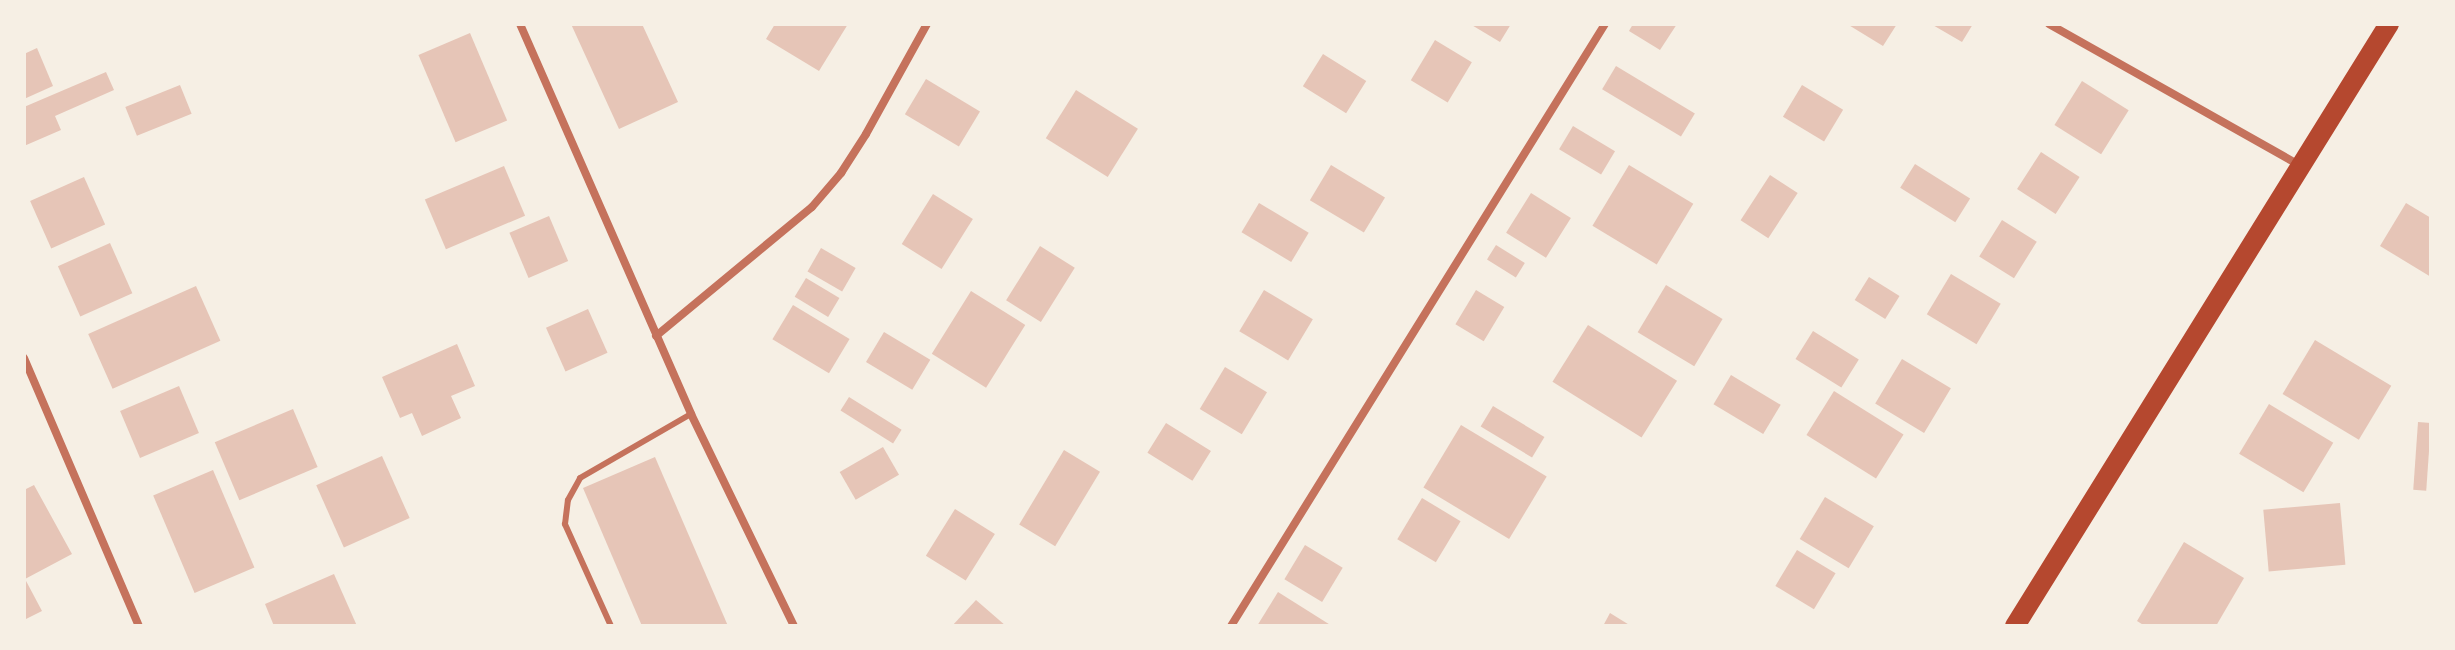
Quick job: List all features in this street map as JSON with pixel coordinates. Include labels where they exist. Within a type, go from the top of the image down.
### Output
[{"type":"main road","points":[[2015,626],[2389,24]]},
{"type":"street","points":[[520,24],[691,414],[794,626]]},
{"type":"street","points":[[656,336],[812,207],[841,173],[866,134],[927,24]]},
{"type":"street","points":[[1231,626],[1605,24]]},
{"type":"street","points":[[2049,24],[2300,165]]},
{"type":"street","points":[[24,358],[139,626]]},
{"type":"lane","points":[[611,626],[565,524],[568,500],[580,478],[691,414]]},
{"type":"building","points":[[571,24],[642,24],[678,102],[619,129]]},
{"type":"building","points":[[775,24],[848,24],[819,71],[766,39]]},
{"type":"building","points":[[1470,24],[1511,24],[1500,42]]},
{"type":"building","points":[[1633,24],[1677,24],[1660,50],[1629,31]]},
{"type":"building","points":[[1847,24],[1897,24],[1883,46]]},
{"type":"building","points":[[1931,24],[1973,24],[1962,42]]},
{"type":"building","points":[[470,33],[507,120],[456,142],[418,55]]},
{"type":"building","points":[[1435,40],[1472,62],[1448,102],[1411,80]]},
{"type":"building","points":[[37,48],[53,86],[24,99],[24,54]]},
{"type":"building","points":[[1323,54],[1366,81],[1346,113],[1303,86]]},
{"type":"building","points":[[1616,66],[1695,113],[1681,137],[1602,89]]},
{"type":"building","points":[[106,72],[114,90],[55,116],[61,130],[24,146],[24,107]]},
{"type":"building","points":[[926,79],[980,111],[959,147],[905,114]]},
{"type":"building","points":[[2082,81],[2129,110],[2101,154],[2054,125]]},
{"type":"building","points":[[180,85],[192,114],[137,136],[125,107]]},
{"type":"building","points":[[1802,85],[1843,110],[1824,141],[1783,117]]},
{"type":"building","points":[[1076,90],[1138,129],[1108,177],[1046,138]]},
{"type":"building","points":[[1573,126],[1615,151],[1601,174],[1559,149]]},
{"type":"building","points":[[2041,152],[2080,177],[2056,214],[2017,189]]},
{"type":"building","points":[[1915,164],[1970,198],[1955,222],[1900,188]]},
{"type":"building","points":[[1331,165],[1385,197],[1364,233],[1310,200]]},
{"type":"building","points":[[1629,165],[1693,204],[1657,264],[1592,226]]},
{"type":"building","points":[[504,166],[525,216],[446,249],[425,200]]},
{"type":"building","points":[[1770,175],[1798,193],[1768,238],[1741,220]]},
{"type":"building","points":[[84,177],[105,225],[51,249],[30,201]]},
{"type":"building","points":[[1531,193],[1571,218],[1546,258],[1506,233]]},
{"type":"building","points":[[933,194],[973,219],[942,269],[902,244]]},
{"type":"building","points":[[1259,203],[1309,233],[1291,262],[1241,232]]},
{"type":"building","points":[[2406,203],[2431,218],[2431,277],[2380,246]]},
{"type":"building","points":[[549,216],[568,261],[529,278],[509,233]]},
{"type":"building","points":[[2002,220],[2037,242],[2014,278],[1979,256]]},
{"type":"building","points":[[110,243],[132,293],[80,316],[58,266]]},
{"type":"building","points":[[1496,245],[1525,263],[1516,277],[1487,259]]},
{"type":"building","points":[[1040,246],[1075,268],[1041,322],[1006,300]]},
{"type":"building","points":[[821,248],[856,268],[842,291],[808,271]]},
{"type":"building","points":[[1951,274],[2001,304],[1977,344],[1927,314]]},
{"type":"building","points":[[1869,277],[1900,296],[1885,319],[1855,300]]},
{"type":"building","points":[[806,278],[839,298],[828,317],[795,297]]},
{"type":"building","points":[[1666,285],[1723,319],[1694,366],[1638,332]]},
{"type":"building","points":[[196,286],[220,341],[113,389],[88,334]]},
{"type":"building","points":[[1264,290],[1313,319],[1288,361],[1239,331]]},
{"type":"building","points":[[1476,290],[1504,307],[1484,341],[1455,324]]},
{"type":"building","points":[[971,291],[1025,325],[986,388],[932,354]]},
{"type":"building","points":[[793,305],[850,339],[829,373],[772,339]]},
{"type":"building","points":[[588,309],[608,353],[566,372],[546,328]]},
{"type":"building","points":[[1588,325],[1677,381],[1642,437],[1552,382]]},
{"type":"building","points":[[1813,331],[1859,360],[1841,388],[1796,359]]},
{"type":"building","points":[[884,332],[930,360],[912,390],[866,362]]},
{"type":"building","points":[[2315,340],[2391,386],[2359,440],[2283,394]]},
{"type":"building","points":[[457,344],[475,386],[451,396],[461,418],[422,436],[412,413],[400,418],[382,377]]},
{"type":"building","points":[[1902,359],[1951,388],[1924,433],[1875,404]]},
{"type":"building","points":[[1225,367],[1267,392],[1242,434],[1200,409]]},
{"type":"building","points":[[1731,375],[1781,405],[1763,434],[1713,404]]},
{"type":"building","points":[[179,386],[199,433],[140,458],[120,411]]},
{"type":"building","points":[[1834,391],[1904,434],[1876,479],[1806,435]]},
{"type":"building","points":[[849,397],[902,430],[893,443],[841,411]]},
{"type":"building","points":[[2269,404],[2333,443],[2303,492],[2239,454]]},
{"type":"building","points":[[1493,406],[1544,437],[1532,457],[1481,427]]},
{"type":"building","points":[[293,409],[318,467],[239,500],[215,442]]},
{"type":"building","points":[[2418,422],[2431,423],[2426,491],[2413,490]]},
{"type":"building","points":[[1166,423],[1211,451],[1192,481],[1147,453]]},
{"type":"building","points":[[1461,425],[1547,477],[1509,539],[1423,488]]},
{"type":"building","points":[[883,447],[899,475],[856,500],[840,472]]},
{"type":"building","points":[[1064,450],[1100,472],[1055,546],[1019,525]]},
{"type":"building","points":[[382,456],[410,518],[344,547],[316,485]]},
{"type":"building","points":[[655,457],[728,626],[642,626],[583,488]]},
{"type":"building","points":[[213,470],[254,568],[195,593],[153,495]]},
{"type":"building","points":[[34,485],[72,554],[25,579],[42,611],[24,620],[24,490]]},
{"type":"building","points":[[1825,497],[1874,526],[1849,568],[1800,539]]},
{"type":"building","points":[[1422,498],[1461,521],[1436,562],[1397,539]]},
{"type":"building","points":[[2340,503],[2345,565],[2269,571],[2263,510]]},
{"type":"building","points":[[955,509],[995,534],[966,581],[926,556]]},
{"type":"building","points":[[2184,542],[2244,578],[2216,626],[2145,626],[2137,621]]},
{"type":"building","points":[[1305,545],[1343,568],[1322,602],[1284,579]]},
{"type":"building","points":[[1797,550],[1836,573],[1814,609],[1775,586]]},
{"type":"building","points":[[334,574],[357,626],[274,626],[265,604]]},
{"type":"building","points":[[1278,592],[1332,626],[1257,626]]},
{"type":"building","points":[[976,600],[1006,626],[952,626]]},
{"type":"building","points":[[1610,613],[1631,626],[1603,626]]}]
